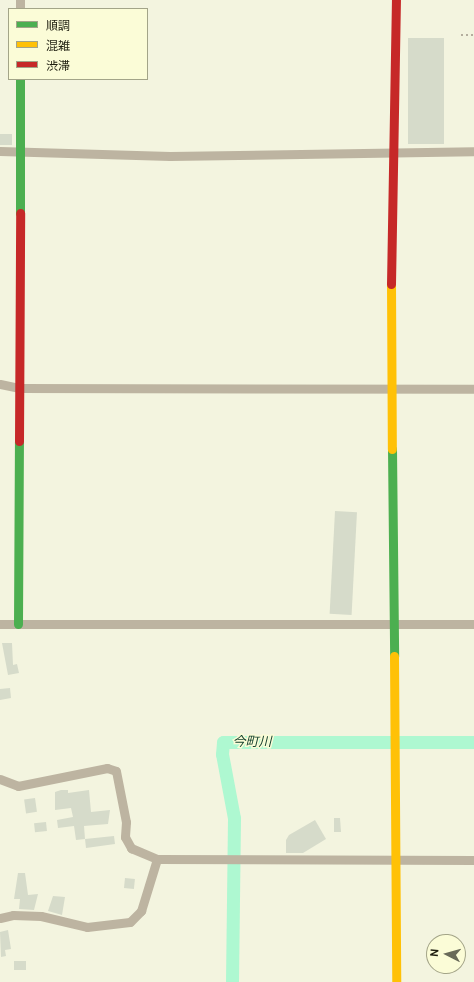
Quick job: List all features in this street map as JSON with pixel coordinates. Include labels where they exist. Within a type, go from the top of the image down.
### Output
[{"type":"street","points":[[396,0],[393,388],[396,624],[396,982]]},
{"type":"street","points":[[18,624],[20,80]]},
{"type":"street","points":[[0,151],[170,156],[394,151],[474,151]]},
{"type":"street","points":[[0,384],[19,388],[474,389]]},
{"type":"street","points":[[0,624],[474,624]]},
{"type":"street","points":[[0,779],[18,786],[100,769],[116,771],[126,822],[125,837],[131,848],[157,859],[474,860]]},
{"type":"street","points":[[0,918],[13,915],[41,916],[72,926],[87,927],[130,922],[141,911],[157,859]]},
{"type":"path","points":[[461,36],[474,35]]},
{"type":"building","points":[[408,38],[444,38],[444,144],[408,144]]},
{"type":"building","points":[[0,134],[12,134],[12,145],[0,145]]},
{"type":"building","points":[[335,511],[357,512],[352,615],[330,614]]},
{"type":"building","points":[[2,643],[12,643],[13,665],[17,664],[19,673],[8,675]]},
{"type":"building","points":[[10,688],[11,698],[0,700],[0,689]]},
{"type":"building","points":[[68,790],[68,793],[89,790],[91,812],[110,810],[108,824],[84,826],[85,839],[76,840],[74,826],[58,828],[57,820],[73,817],[71,808],[55,810],[55,792]]},
{"type":"building","points":[[35,798],[37,812],[26,813],[24,800]]},
{"type":"building","points":[[334,818],[340,818],[341,832],[334,832]]},
{"type":"building","points":[[315,820],[326,839],[303,853],[286,853],[286,840],[289,835]]},
{"type":"building","points":[[46,822],[47,831],[35,832],[34,823]]},
{"type":"building","points":[[114,836],[115,844],[86,848],[85,839]]},
{"type":"building","points":[[18,873],[25,873],[28,895],[38,894],[34,910],[19,909],[20,899],[14,899]]},
{"type":"building","points":[[125,878],[135,879],[134,889],[124,888]]},
{"type":"building","points":[[53,896],[65,897],[62,915],[48,911]]},
{"type":"building","points":[[8,930],[11,949],[5,950],[6,956],[1,957],[0,932]]},
{"type":"building","points":[[14,961],[26,961],[26,970],[14,970]]},
{"type":"waterway","name":"今町川","points":[[232,982],[234,818],[222,754],[223,742],[474,742]]},
{"type":"traffic: fast","points":[[20,80],[20,213]]},
{"type":"traffic: fast","points":[[18,624],[19,441]]},
{"type":"traffic: fast","points":[[392,449],[394,656]]},
{"type":"traffic: slow","points":[[391,284],[392,449]]},
{"type":"traffic: slow","points":[[394,656],[396,982]]},
{"type":"traffic: jam","points":[[391,284],[396,0]]},
{"type":"traffic: jam","points":[[19,441],[20,213]]}]
